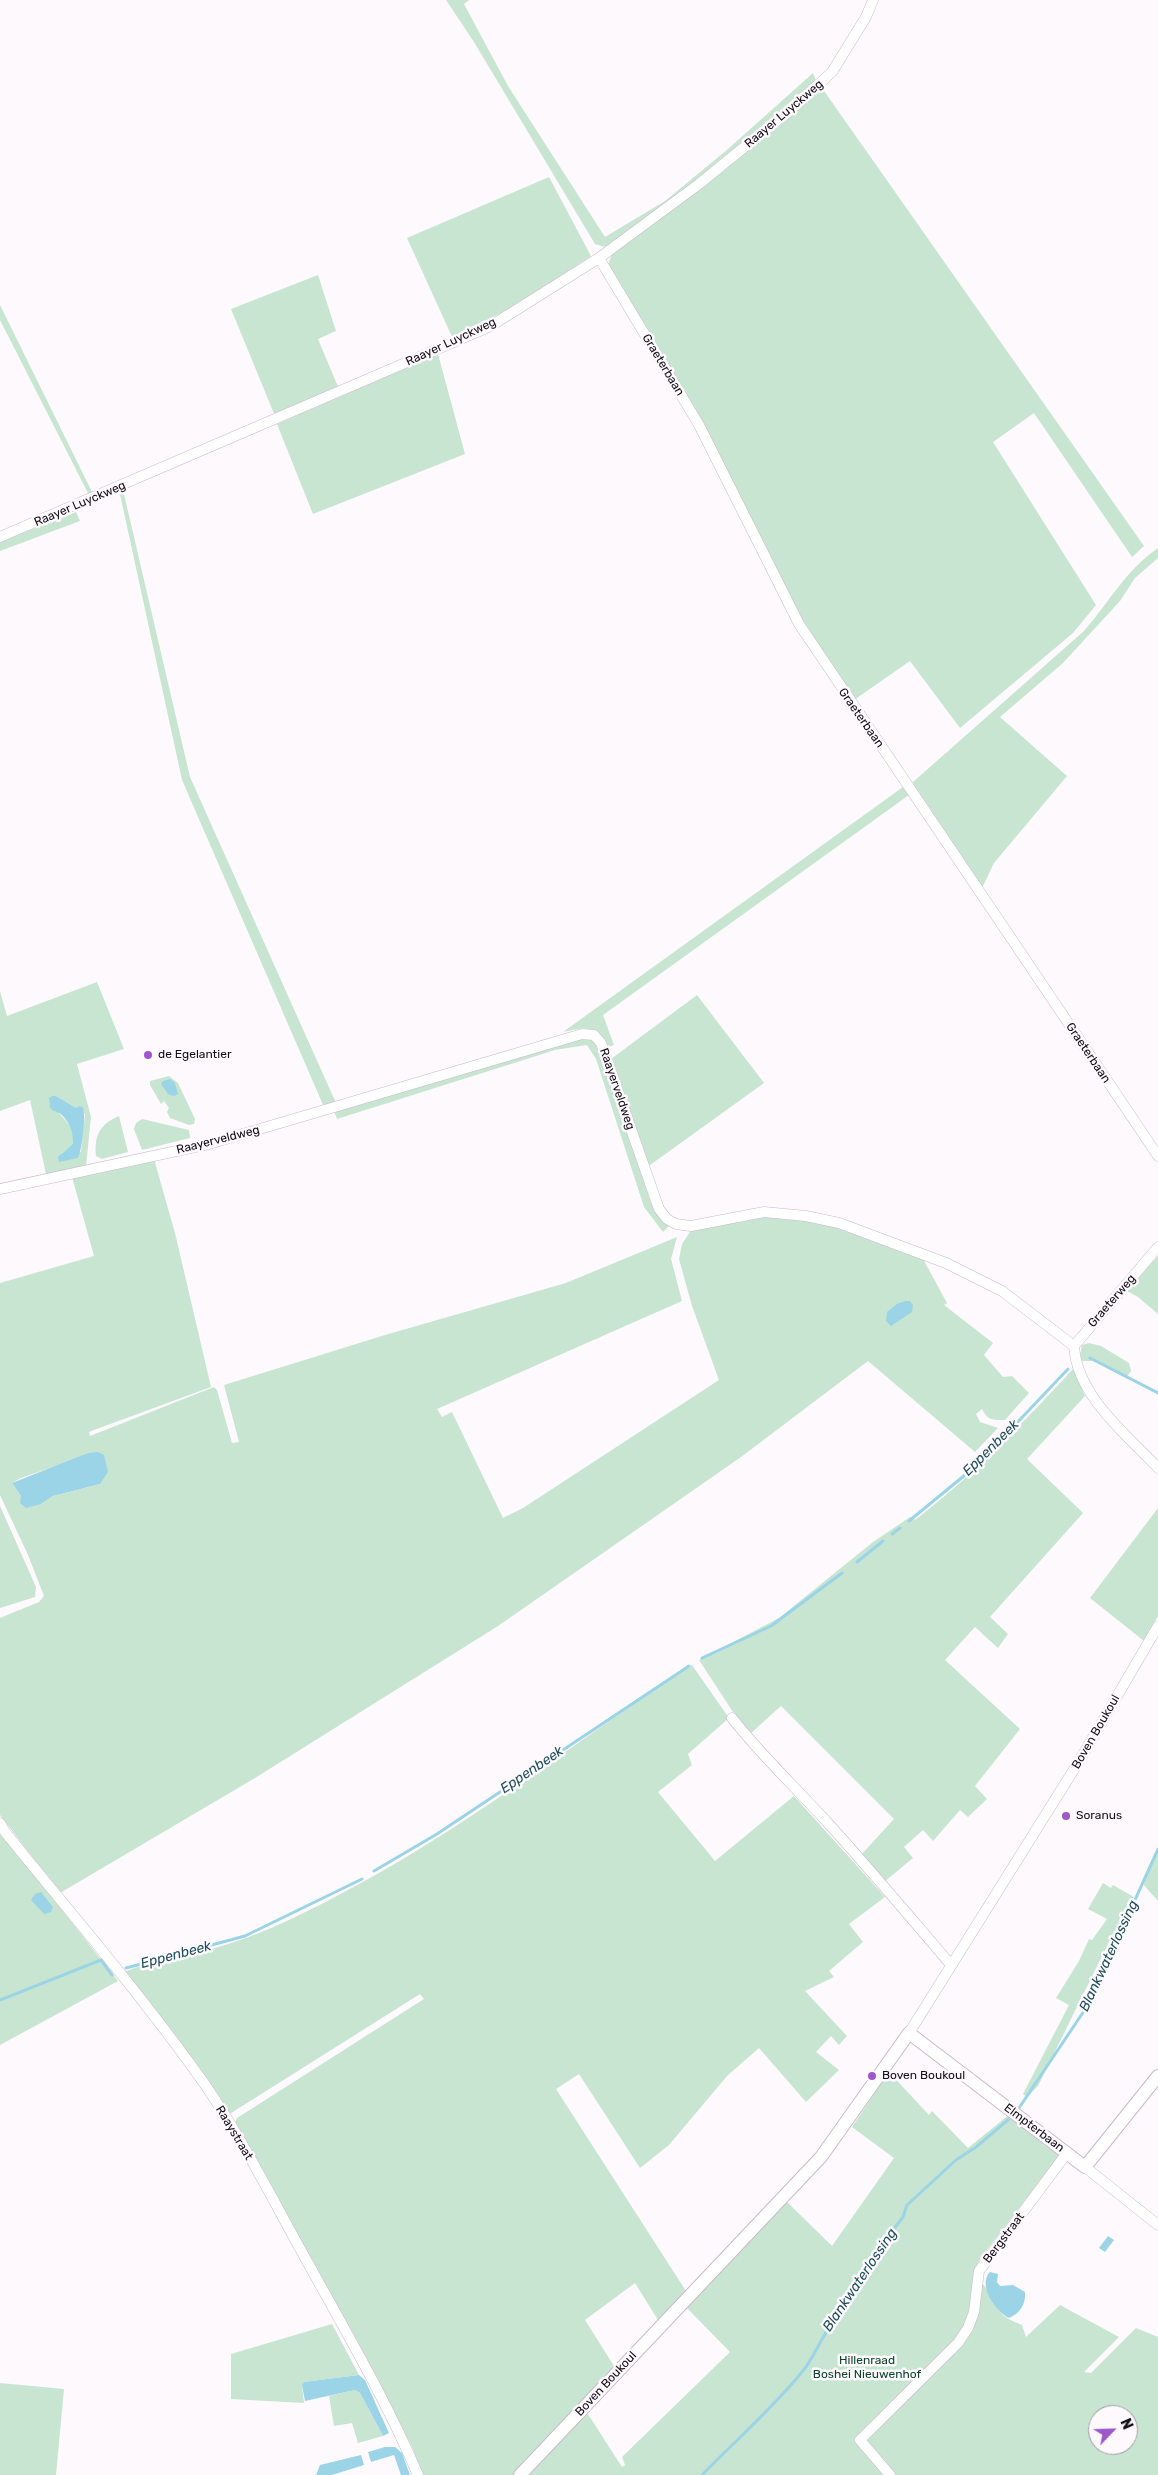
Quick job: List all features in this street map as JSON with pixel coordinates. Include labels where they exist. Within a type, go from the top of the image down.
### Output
[{"type":"street","name":"Raayer Luyckweg","points":[[0,537],[489,327],[599,258],[699,184],[826,78],[866,17],[873,0]]},
{"type":"street","name":"Graeterbaan","points":[[599,258],[699,425],[809,640],[1158,1156]]},
{"type":"street","name":"Raayerveldweg","points":[[0,1189],[209,1144],[582,1034],[594,1035],[601,1043],[659,1209],[667,1219],[676,1224],[691,1226],[764,1212],[806,1216],[839,1224],[946,1263],[1002,1291],[1074,1352]]},
{"type":"street","name":"Graeterweg","points":[[1074,1352],[1158,1247]]},
{"type":"street","points":[[1074,1352],[1084,1383],[1096,1400],[1158,1468]]},
{"type":"street","name":"Boven Boukoul","points":[[520,2475],[821,2157],[909,2033],[1078,1763],[1158,1626]]},
{"type":"street","points":[[732,1718],[756,1749],[829,1824],[951,1965]]},
{"type":"street","name":"Raaystraat","points":[[0,1823],[161,2026],[206,2087],[245,2150],[353,2345],[408,2450],[418,2475]]},
{"type":"street","name":"Elmpterbaan","points":[[909,2033],[1158,2225]]},
{"type":"street","points":[[1085,2167],[1158,2076]]},
{"type":"street","name":"Bergstraat","points":[[890,2475],[860,2440],[958,2343],[968,2328],[974,2312],[979,2271],[1067,2153]]},
{"type":"green space","points":[[446,0],[469,0],[464,4],[508,86],[605,237],[665,201],[728,149],[813,73],[816,81],[685,189],[605,247],[595,244],[474,42]]},
{"type":"green space","points":[[822,88],[1144,546],[1132,557],[1034,413],[993,442],[1096,605],[1073,633],[960,728],[910,661],[854,700],[801,617],[608,265],[612,254],[721,172]]},
{"type":"green space","points":[[549,177],[591,256],[519,303],[453,339],[407,238]]},
{"type":"green space","points":[[318,275],[336,331],[318,339],[339,389],[275,416],[231,309]]},
{"type":"green space","points":[[0,305],[93,494],[89,495],[0,320]]},
{"type":"green space","points":[[438,354],[465,454],[313,514],[277,424]]},
{"type":"green space","points":[[123,490],[190,777],[336,1103],[324,1107],[182,780],[120,494]]},
{"type":"green space","points":[[76,512],[80,521],[0,551],[0,542]]},
{"type":"green space","points":[[1158,548],[1158,558],[1135,578],[1120,601],[1063,663],[1000,717],[1067,776],[994,863],[982,888],[915,790],[913,782],[1084,631],[1127,576]]},
{"type":"green space","points":[[903,787],[909,795],[603,1015],[614,1045],[607,1048],[598,1035],[589,1029],[563,1032]]},
{"type":"green space","points":[[97,982],[124,1049],[77,1064],[91,1117],[86,1166],[46,1174],[30,1100],[0,1111],[0,991],[7,1016]],"holes":[[[52,1096],[56,1096],[85,1114],[81,1152],[62,1153],[74,1144],[74,1138],[70,1126],[49,1104]]]},
{"type":"green space","points":[[697,995],[764,1083],[646,1168],[611,1059]]},
{"type":"green space","points":[[582,1036],[594,1040],[603,1056],[651,1203],[660,1218],[670,1225],[663,1232],[644,1207],[596,1059],[587,1045],[555,1050],[337,1119],[334,1111]]},
{"type":"green space","points":[[169,1076],[178,1083],[195,1119],[194,1124],[189,1125],[170,1118],[167,1112],[169,1108],[164,1101],[161,1104],[150,1085],[150,1081]]},
{"type":"green space","points":[[119,1116],[128,1152],[102,1159],[96,1156],[97,1136],[107,1123]]},
{"type":"green space","points":[[142,1119],[189,1130],[190,1138],[142,1150],[134,1129],[136,1123]]},
{"type":"green space","points":[[154,1159],[175,1233],[211,1387],[89,1432],[90,1436],[214,1387],[217,1390],[232,1443],[239,1442],[224,1385],[385,1335],[566,1283],[677,1237],[671,1259],[682,1301],[437,1409],[442,1417],[452,1412],[503,1518],[523,1508],[719,1380],[692,1306],[679,1259],[682,1244],[692,1229],[761,1214],[833,1225],[922,1257],[947,1303],[944,1305],[993,1343],[984,1355],[1003,1377],[1012,1376],[1029,1393],[1005,1420],[991,1419],[986,1416],[982,1409],[976,1414],[980,1422],[998,1428],[975,1452],[868,1361],[741,1457],[498,1626],[255,1778],[60,1893],[0,1815],[0,1618],[39,1602],[44,1596],[28,1555],[0,1495],[0,1283],[94,1256],[72,1177]],"holes":[[[88,1453],[100,1484],[53,1496],[41,1504],[21,1496],[12,1483]]]},
{"type":"green space","points":[[1158,1256],[1158,1314],[1138,1297],[1127,1291]]},
{"type":"green space","points":[[1089,1343],[1101,1346],[1129,1363],[1131,1371],[1126,1378],[1095,1361],[1082,1361],[1080,1355],[1082,1345]]},
{"type":"green space","points":[[1073,1369],[1085,1396],[1027,1459],[1083,1513],[990,1617],[1008,1634],[998,1648],[975,1627],[945,1660],[1020,1729],[975,1786],[987,1799],[968,1817],[960,1810],[933,1841],[923,1830],[904,1847],[913,1858],[884,1882],[860,1856],[894,1819],[781,1706],[750,1734],[733,1712],[699,1660],[779,1618],[873,1542],[910,1517],[915,1520],[937,1503],[978,1467]]},
{"type":"green space","points":[[0,1506],[36,1587],[35,1597],[0,1608]]},
{"type":"green space","points":[[1158,1508],[1158,1616],[1144,1641],[1090,1598]]},
{"type":"green space","points":[[692,1665],[729,1718],[688,1754],[692,1765],[658,1792],[715,1861],[794,1796],[885,1897],[849,1924],[863,1942],[829,1971],[834,1977],[805,1991],[847,2036],[839,2045],[831,2036],[816,2052],[839,2070],[806,2102],[759,2048],[727,2076],[669,2145],[640,2168],[579,2074],[556,2089],[686,2291],[658,2320],[635,2283],[585,2320],[614,2366],[514,2475],[423,2475],[412,2447],[361,2352],[234,2125],[237,2118],[424,1999],[420,1994],[228,2115],[124,1972],[145,1964],[211,1949],[242,1939],[289,1920],[333,1898],[426,1845],[471,1816]]},
{"type":"green space","points":[[0,1831],[118,1981],[0,2045]]},
{"type":"green space","points":[[1158,1851],[1158,1901],[1142,1883]]},
{"type":"green space","points":[[1103,1883],[1111,1888],[1113,1885],[1134,1897],[1111,1938],[1038,2086],[1027,2097],[1023,2094],[1069,2005],[1056,1998],[1079,1961],[1089,1939],[1092,1940],[1107,1919],[1088,1909]]},
{"type":"green space","name":"Hillenraad Boshei Nieuwenhof","points":[[889,2072],[929,2115],[932,2111],[968,2148],[1011,2113],[1055,2150],[1059,2156],[979,2261],[973,2276],[983,2284],[1004,2316],[1022,2325],[1026,2337],[1060,2305],[1119,2337],[1084,2372],[1091,2373],[1136,2328],[1158,2337],[1158,2475],[526,2475],[586,2411],[622,2467],[625,2465],[622,2457],[730,2352],[686,2307],[786,2201],[832,2246],[894,2158],[852,2127]]},
{"type":"green space","points":[[332,2324],[359,2375],[304,2382],[302,2385],[304,2403],[231,2399],[231,2354]]},
{"type":"green space","points":[[0,2383],[64,2389],[56,2475],[0,2475]]},
{"type":"green space","points":[[355,2390],[360,2393],[383,2436],[358,2443],[352,2423],[334,2426],[329,2396]]},
{"type":"water","points":[[170,1079],[175,1083],[178,1094],[174,1096],[168,1094],[161,1084],[163,1081]]},
{"type":"water","points":[[56,1096],[76,1108],[80,1106],[83,1108],[83,1134],[78,1158],[59,1162],[58,1157],[73,1144],[73,1140],[67,1121],[61,1114],[50,1108],[49,1098]]},
{"type":"water","points":[[910,1301],[913,1305],[912,1312],[891,1326],[886,1321],[887,1312],[897,1304]]},
{"type":"water","points":[[98,1452],[104,1455],[108,1472],[100,1484],[53,1496],[41,1504],[26,1508],[20,1503],[21,1496],[12,1483],[88,1453]]},
{"type":"water","points":[[41,1892],[53,1907],[51,1912],[44,1914],[31,1900],[35,1894]]},
{"type":"water","points":[[1108,2236],[1114,2240],[1105,2252],[1099,2248]]},
{"type":"water","points":[[990,2272],[998,2274],[997,2282],[1000,2286],[1013,2285],[1025,2292],[1021,2308],[1009,2318],[994,2304],[987,2291],[987,2277]]},
{"type":"water","points":[[359,2375],[365,2380],[389,2433],[383,2436],[360,2393],[355,2390],[305,2401],[302,2385],[304,2382]]},
{"type":"water","points":[[385,2447],[395,2447],[402,2453],[410,2475],[401,2475],[394,2455],[371,2462],[368,2452]]},
{"type":"water","points":[[361,2455],[364,2465],[332,2475],[316,2475],[320,2465]]},
{"type":"waterway","name":"Eppenbeek","points":[[1090,1358],[1158,1393]]},
{"type":"waterway","name":"Eppenbeek","points":[[909,1521],[976,1466],[1068,1369]]},
{"type":"waterway","name":"Eppenbeek","points":[[892,1534],[900,1528]]},
{"type":"waterway","name":"Eppenbeek","points":[[857,1562],[883,1541]]},
{"type":"waterway","name":"Eppenbeek","points":[[702,1658],[771,1626],[842,1573]]},
{"type":"waterway","name":"Eppenbeek","points":[[374,1871],[437,1834],[689,1666]]},
{"type":"waterway","name":"Blankwaterlossing","points":[[1019,2108],[1086,2008],[1158,1849]]},
{"type":"waterway","name":"Eppenbeek","points":[[126,1968],[245,1936],[362,1879]]},
{"type":"waterway","name":"Eppenbeek","points":[[0,2000],[101,1960],[112,1975]]},
{"type":"waterway","name":"Blankwaterlossing","points":[[702,2475],[753,2425],[807,2366],[887,2238],[903,2217],[907,2205],[956,2160],[976,2147],[1009,2119]]},
{"type":"place","name":"de Egelantier","points":[[148,1055]]},
{"type":"place","name":"Soranus","points":[[1066,1816]]},
{"type":"place","name":"Boven Boukoul","points":[[872,2076]]}]
